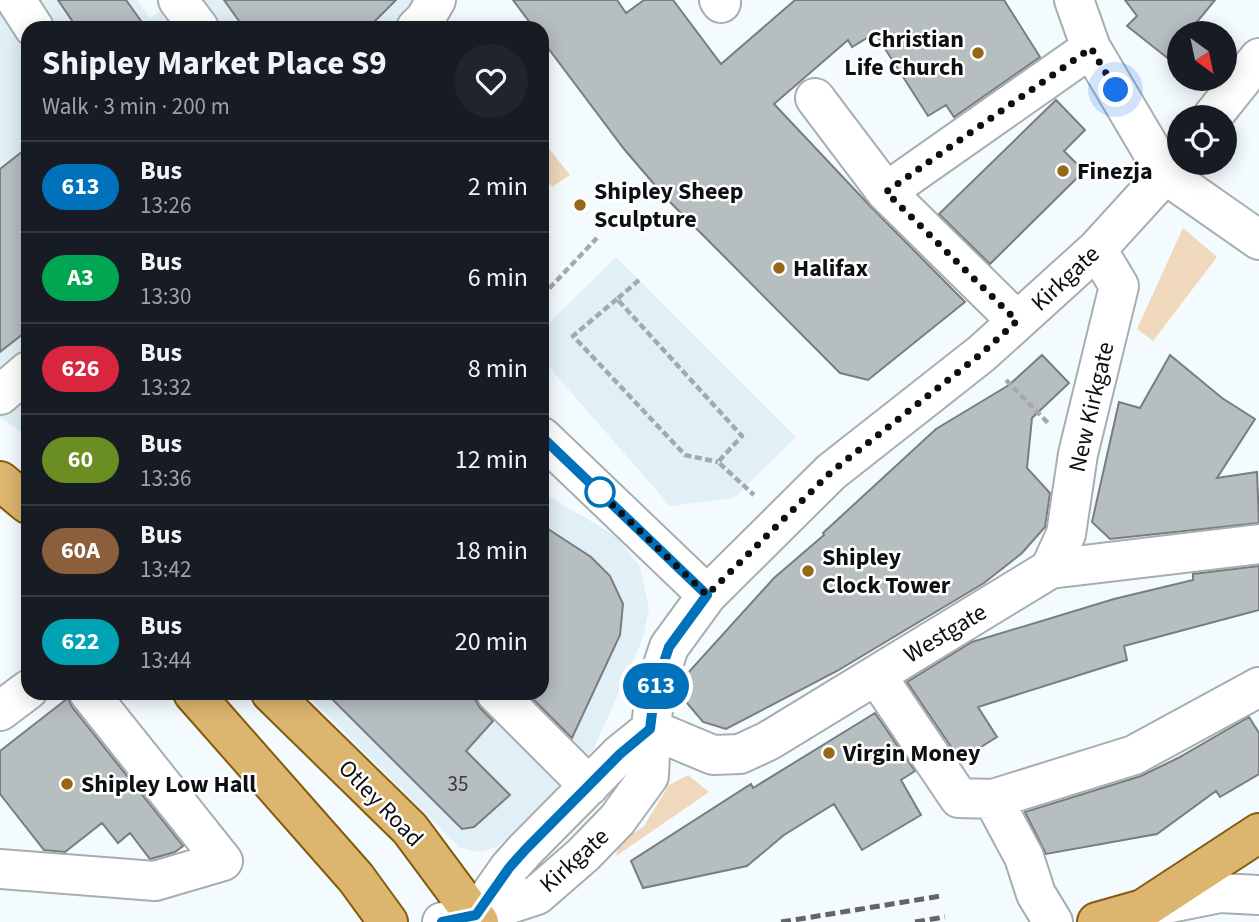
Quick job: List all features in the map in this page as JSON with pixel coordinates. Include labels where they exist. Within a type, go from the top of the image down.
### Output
[{"type":"main road","points":[[0,481],[21,499]]},
{"type":"main road","points":[[203,700],[356,878],[388,922]]},
{"type":"main road","name":"Otley Road","points":[[278,700],[410,829],[466,920]]},
{"type":"main road","points":[[1097,922],[1136,916],[1259,833]]},
{"type":"street","points":[[16,0],[30,21]]},
{"type":"street","points":[[178,0],[194,21]]},
{"type":"street","points":[[423,21],[436,0]]},
{"type":"street","points":[[1074,0],[1091,48],[1167,157]]},
{"type":"street","points":[[886,192],[1091,48]]},
{"type":"street","points":[[1222,105],[1259,58]]},
{"type":"street","points":[[815,98],[886,192],[1017,321]]},
{"type":"street","name":"Kirkgate","points":[[466,920],[537,895],[583,855],[617,820],[649,776],[650,729],[655,689],[669,647],[707,595],[831,472],[981,354],[1097,249],[1167,173]]},
{"type":"street","points":[[1183,175],[1259,240]]},
{"type":"street","name":"New Kirkgate","points":[[1050,569],[1066,534],[1078,454],[1119,286],[1097,249]]},
{"type":"street","points":[[0,395],[21,377]]},
{"type":"street","points":[[549,444],[707,595]]},
{"type":"street","name":"Westgate","points":[[650,729],[713,755],[740,754],[768,741],[1050,569],[1259,544]]},
{"type":"street","points":[[876,675],[959,798],[993,799],[1135,755],[1259,687]]},
{"type":"street","points":[[0,711],[21,695]]},
{"type":"street","points":[[0,869],[155,881],[223,860],[95,700]]},
{"type":"street","points":[[503,700],[589,786]]},
{"type":"street","name":"Kirkgate","points":[[466,920],[509,868],[620,754],[650,729]]},
{"type":"street","points":[[993,799],[1024,857],[1036,894],[1053,922]]},
{"type":"street","points":[[1136,916],[1220,893],[1259,895]]},
{"type":"path","points":[[549,289],[597,238]]},
{"type":"path","points":[[639,280],[573,335],[685,455],[718,461],[780,520]]},
{"type":"path","points":[[617,299],[742,436],[718,461]]},
{"type":"path","points":[[981,354],[1078,454]]},
{"type":"shaded area","points":[[0,0],[137,0],[150,18],[175,0],[420,0],[394,21],[21,21],[21,432],[0,418]]},
{"type":"shaded area","points":[[549,149],[570,175],[552,187],[549,183]]},
{"type":"shaded area","points":[[1183,228],[1217,257],[1153,341],[1137,329]]},
{"type":"shaded area","points":[[616,257],[796,437],[734,498],[670,506],[549,367],[549,323]]},
{"type":"shaded area","points":[[549,497],[616,536],[640,567],[649,609],[643,638],[594,748],[549,800],[497,847],[477,852],[460,848],[312,700],[549,700]]},
{"type":"shaded area","points":[[688,775],[709,792],[616,856],[620,842],[644,826],[669,785]]},
{"type":"building","points":[[58,0],[126,0],[141,21],[72,21]]},
{"type":"building","points":[[224,0],[396,0],[375,21],[239,21]]},
{"type":"building","points":[[513,0],[617,0],[626,13],[644,0],[673,0],[721,64],[795,0],[1004,0],[1040,57],[954,117],[946,105],[928,116],[875,33],[852,47],[848,40],[774,104],[965,302],[868,380],[840,373],[666,198],[624,149],[549,49],[549,21],[529,21]]},
{"type":"building","points":[[1125,0],[1215,0],[1198,21],[1167,21],[1167,58],[1127,26],[1137,16]]},
{"type":"building","points":[[1056,100],[1085,130],[1064,151],[1084,171],[990,264],[939,214]]},
{"type":"building","points":[[21,152],[21,336],[0,352],[0,169]]},
{"type":"building","points":[[1042,355],[1069,383],[1032,418],[1027,468],[1050,493],[1045,527],[1022,553],[984,583],[837,671],[726,729],[703,722],[687,703],[686,675],[774,578],[824,535],[823,533],[936,429],[1009,385]]},
{"type":"building","points":[[1170,355],[1222,398],[1255,419],[1217,478],[1257,472],[1259,523],[1110,539],[1092,522],[1119,402],[1140,408]]},
{"type":"building","points":[[549,530],[591,557],[610,576],[623,604],[620,635],[572,738],[534,700],[549,700]]},
{"type":"building","points":[[1259,566],[1259,610],[1124,646],[1127,660],[978,707],[997,737],[960,760],[907,682],[972,642],[1114,599],[1193,580],[1193,574]]},
{"type":"building","name":"Shipley Low Hall","points":[[69,700],[183,846],[175,852],[150,859],[130,833],[118,843],[102,823],[65,852],[44,850],[0,794],[0,751]]},
{"type":"building","points":[[333,700],[476,700],[493,721],[466,751],[510,795],[474,827],[462,829]]},
{"type":"building","points":[[875,713],[915,771],[901,780],[921,815],[862,850],[834,804],[784,835],[747,866],[643,888],[631,861],[751,784],[753,788]]},
{"type":"building","points":[[1249,717],[1259,733],[1259,774],[1220,797],[1216,791],[1157,834],[1046,854],[1025,812],[1141,776]]},
{"type":"railway","points":[[781,922],[941,896]]},
{"type":"railway","points":[[915,922],[945,917]]},
{"type":"bus line","name":"613","points":[[442,922],[476,915],[525,850],[620,754],[650,729],[655,689],[669,647],[707,595],[549,444]]},
{"type":"place","name":"Christian Life Church","points":[[978,53]]},
{"type":"place","name":"Finezja","points":[[1063,171]]},
{"type":"place","name":"Shipley Sheep Sculpture","points":[[580,205]]},
{"type":"place","name":"Halifax","points":[[779,268]]},
{"type":"place","name":"Shipley Clock Tower","points":[[808,571]]},
{"type":"place","name":"Virgin Money","points":[[829,753]]},
{"type":"place","name":"Shipley Low Hall","points":[[67,784]]},
{"type":"route","points":[[600,492],[597,490],[707,595],[831,472],[981,354],[1017,321],[886,192],[1091,48],[1116,90]]}]
